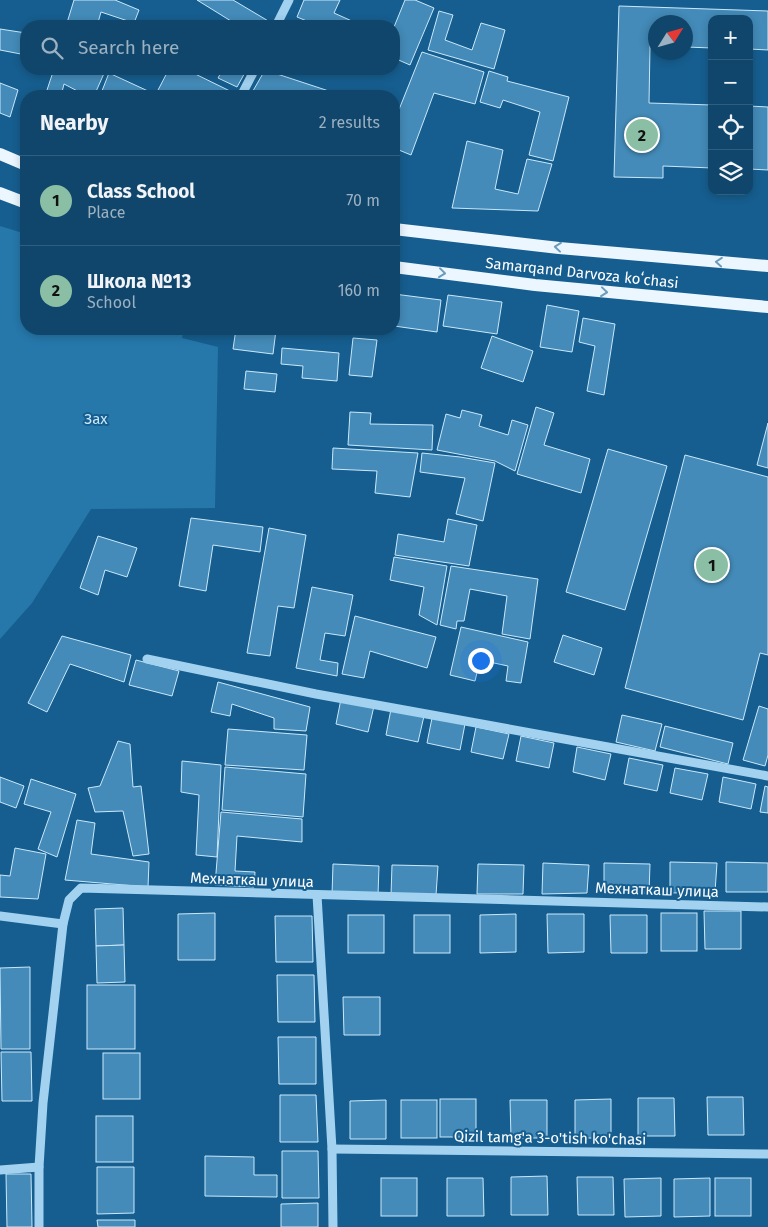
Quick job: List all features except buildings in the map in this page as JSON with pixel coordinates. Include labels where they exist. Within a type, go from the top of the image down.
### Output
[{"type":"main road","points":[[0,154],[20,162]]},
{"type":"main road","points":[[0,193],[20,201]]},
{"type":"main road","name":"Samarqand Darvoza koʻchasi","points":[[400,229],[559,248],[768,266]]},
{"type":"main road","name":"Samarqand Darvoza koʻchasi","points":[[400,268],[535,285],[768,307]]},
{"type":"street","points":[[279,20],[289,0]]},
{"type":"street","points":[[244,90],[252,75]]},
{"type":"street","points":[[148,659],[316,694],[768,776]]},
{"type":"street","name":"Мехнаткаш улица","points":[[39,1227],[39,1167],[43,1103],[62,924],[69,900],[81,888],[768,907]]},
{"type":"street","points":[[317,895],[332,1149],[333,1227]]},
{"type":"street","points":[[0,916],[62,924]]},
{"type":"street","name":"Qizil tamg'a 3-o'tish ko'chasi","points":[[332,1149],[768,1154]]},
{"type":"street","points":[[0,1170],[39,1167]]},
{"type":"green space","name":"Зах","points":[[0,226],[20,232],[20,335],[183,335],[182,338],[218,347],[215,508],[91,509],[32,603],[0,639]]},
{"type":"place","name":"Школа №13","points":[[642,135]]},
{"type":"place","name":"Class School","points":[[712,565]]}]
